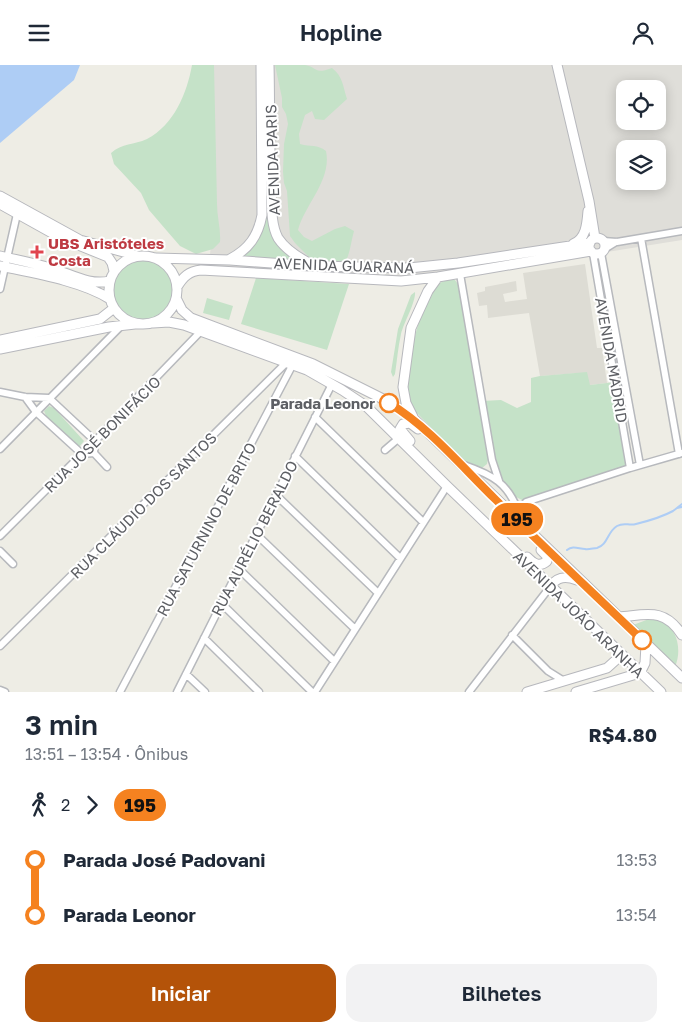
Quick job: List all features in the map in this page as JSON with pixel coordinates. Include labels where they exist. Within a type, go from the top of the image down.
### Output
[{"type":"street","name":"AVENIDA PARIS","points":[[230,260],[244,251],[254,239],[260,227],[262,215],[261,65]]},
{"type":"street","name":"AVENIDA PARIS","points":[[269,65],[274,228],[278,238],[285,246],[299,258],[314,266]]},
{"type":"street","name":"AVENIDA MADRID","points":[[557,65],[589,201],[640,465]]},
{"type":"street","points":[[0,196],[80,240],[156,259],[171,270],[177,287],[176,298],[172,307],[166,315],[153,323],[122,325],[0,342]]},
{"type":"street","points":[[563,247],[581,240],[588,215],[589,201]]},
{"type":"street","points":[[0,204],[61,238],[108,257],[114,271]]},
{"type":"street","points":[[0,289],[3,262],[17,214]]},
{"type":"street","name":"AVENIDA GUARANÁ","points":[[177,287],[182,279],[191,272],[201,270],[395,281],[419,280],[460,274],[617,242],[682,231]]},
{"type":"street","points":[[459,463],[485,473],[499,481],[512,495],[526,502],[681,453],[641,238]]},
{"type":"street","name":"AVENIDA GUARANÁ","points":[[156,259],[230,260],[314,266],[409,268],[458,263],[563,247],[597,247]]},
{"type":"street","name":"AVENIDA MADRID","points":[[597,247],[630,468]]},
{"type":"street","points":[[137,324],[124,319],[114,308],[110,299],[110,281],[114,271],[121,264],[138,256]]},
{"type":"street","points":[[3,262],[51,268],[92,282],[110,281]]},
{"type":"street","points":[[3,262],[91,289],[110,299]]},
{"type":"street","points":[[409,268],[423,287],[421,306]]},
{"type":"street","points":[[460,274],[492,460],[499,481]]},
{"type":"street","points":[[414,419],[406,403],[403,387],[411,328],[433,283],[438,277]]},
{"type":"street","name":"AVENIDA JOÃO ARANHA","points":[[176,298],[182,310],[191,318],[313,364],[385,400],[414,419],[519,517],[531,534],[682,678]]},
{"type":"street","points":[[0,342],[100,319],[114,308]]},
{"type":"street","name":"AVENIDA JOÃO ARANHA","points":[[153,323],[179,323],[307,370],[366,406],[550,587],[661,692]]},
{"type":"street","points":[[0,449],[122,325]]},
{"type":"street","name":"RUA JOSÉ BONIFÁCIO","points":[[0,536],[202,331]]},
{"type":"street","name":"RUA CLÁUDIO DOS SANTOS","points":[[0,647],[268,381],[289,364]]},
{"type":"street","name":"RUA SATURNINO DE BRITO","points":[[120,692],[281,387],[289,364]]},
{"type":"street","points":[[268,381],[281,387]]},
{"type":"street","name":"RUA AURÉLIO BERALDO","points":[[177,692],[332,384]]},
{"type":"street","points":[[0,392],[25,397],[49,398],[95,441],[94,453]]},
{"type":"street","points":[[25,397],[36,412],[82,454],[94,453],[108,467]]},
{"type":"street","points":[[315,417],[423,522]]},
{"type":"street","points":[[417,457],[414,445],[400,429],[403,424],[412,423],[436,446],[444,447]]},
{"type":"street","points":[[386,450],[399,439]]},
{"type":"street","points":[[295,456],[400,558]]},
{"type":"street","points":[[485,473],[492,460]]},
{"type":"street","points":[[221,603],[313,692],[446,486]]},
{"type":"street","points":[[276,495],[378,593]]},
{"type":"street","points":[[512,495],[519,517]]},
{"type":"street","points":[[519,517],[526,502]]},
{"type":"street","points":[[256,534],[355,629]]},
{"type":"street","points":[[500,536],[507,538],[532,562],[541,565],[546,561],[547,556],[534,541],[531,534]]},
{"type":"street","points":[[0,551],[13,564]]},
{"type":"street","points":[[239,569],[334,661]]},
{"type":"street","points":[[469,692],[555,581],[562,577],[580,581]]},
{"type":"street","name":"AVENIDA JOÃO ARANHA","points":[[618,617],[651,614],[665,618],[678,626],[682,635]]},
{"type":"street","points":[[512,635],[548,671],[564,681]]},
{"type":"street","points":[[204,638],[259,692]]},
{"type":"street","points":[[576,692],[640,673],[645,663],[646,644]]},
{"type":"street","points":[[527,692],[599,671],[617,659],[618,651]]},
{"type":"street","points":[[536,690],[546,681],[548,671]]},
{"type":"street","points":[[598,692],[608,678],[608,674],[604,671],[599,671]]},
{"type":"street","points":[[186,674],[205,692]]},
{"type":"street","points":[[651,683],[659,683],[668,692]]},
{"type":"street","points":[[0,690],[5,692]]},
{"type":"shaded area","points":[[201,65],[682,65],[682,240],[438,279],[209,266],[216,188]]},
{"type":"shaded area","points":[[585,264],[597,348],[602,348],[607,383],[590,385],[579,373],[540,376],[529,313],[488,318],[487,305],[479,306],[477,293],[485,291],[485,287],[516,281],[517,291],[503,294],[505,302],[527,299],[523,273]]},
{"type":"green space","points":[[192,65],[214,65],[217,209],[220,237],[220,242],[213,249],[196,254],[180,246],[149,210],[141,193],[114,164],[111,153],[119,147],[147,139],[165,125],[172,117],[183,97]]},
{"type":"green space","points":[[275,65],[305,65],[319,71],[332,68],[341,78],[347,99],[324,120],[315,119],[312,111],[305,115],[299,134],[300,144],[317,147],[326,151],[327,162],[322,182],[301,220],[298,230],[304,237],[312,241],[345,226],[354,231],[347,259],[335,271],[311,259],[290,236],[287,191],[283,172],[284,144],[288,124],[282,107]]},
{"type":"green space","points":[[265,182],[268,182],[272,229],[302,262],[239,258],[249,250],[260,234],[264,215]]},
{"type":"green space","points":[[136,260],[148,260],[159,265],[167,273],[172,284],[170,302],[159,315],[148,320],[136,320],[125,315],[117,307],[112,296],[112,284],[117,273],[125,265]]},
{"type":"green space","points":[[256,278],[349,284],[327,350],[241,324]]},
{"type":"green space","points":[[447,280],[455,280],[460,287],[488,459],[487,464],[482,468],[464,462],[415,411],[409,397],[409,372],[418,325],[428,298],[434,288]]},
{"type":"green space","points":[[415,292],[414,301],[401,334],[393,377],[391,372],[398,329],[411,295]]},
{"type":"green space","points":[[207,298],[233,306],[229,320],[203,313]]},
{"type":"green space","points":[[587,372],[590,385],[615,382],[630,468],[526,502],[512,495],[499,481],[482,401],[501,400],[517,408],[531,402],[531,378]]},
{"type":"green space","points":[[49,406],[54,408],[84,441],[79,447],[47,418],[44,411]]},
{"type":"green space","points":[[649,619],[667,624],[675,634],[678,654],[675,667],[633,625]]},
{"type":"water","points":[[0,65],[80,65],[74,80],[0,143]]},
{"type":"waterway","points":[[567,550],[574,547],[597,548],[603,544],[617,526],[655,519],[673,511],[682,504]]},
{"type":"waterway","points":[[677,508],[682,507]]},
{"type":"bus line","name":"195","points":[[389,403],[414,419],[444,447],[498,502],[642,640]]},
{"type":"place","name":"UBS Aristóteles Costa","points":[[37,252]]},
{"type":"place","name":"Parada Leonor","points":[[389,403]]}]
